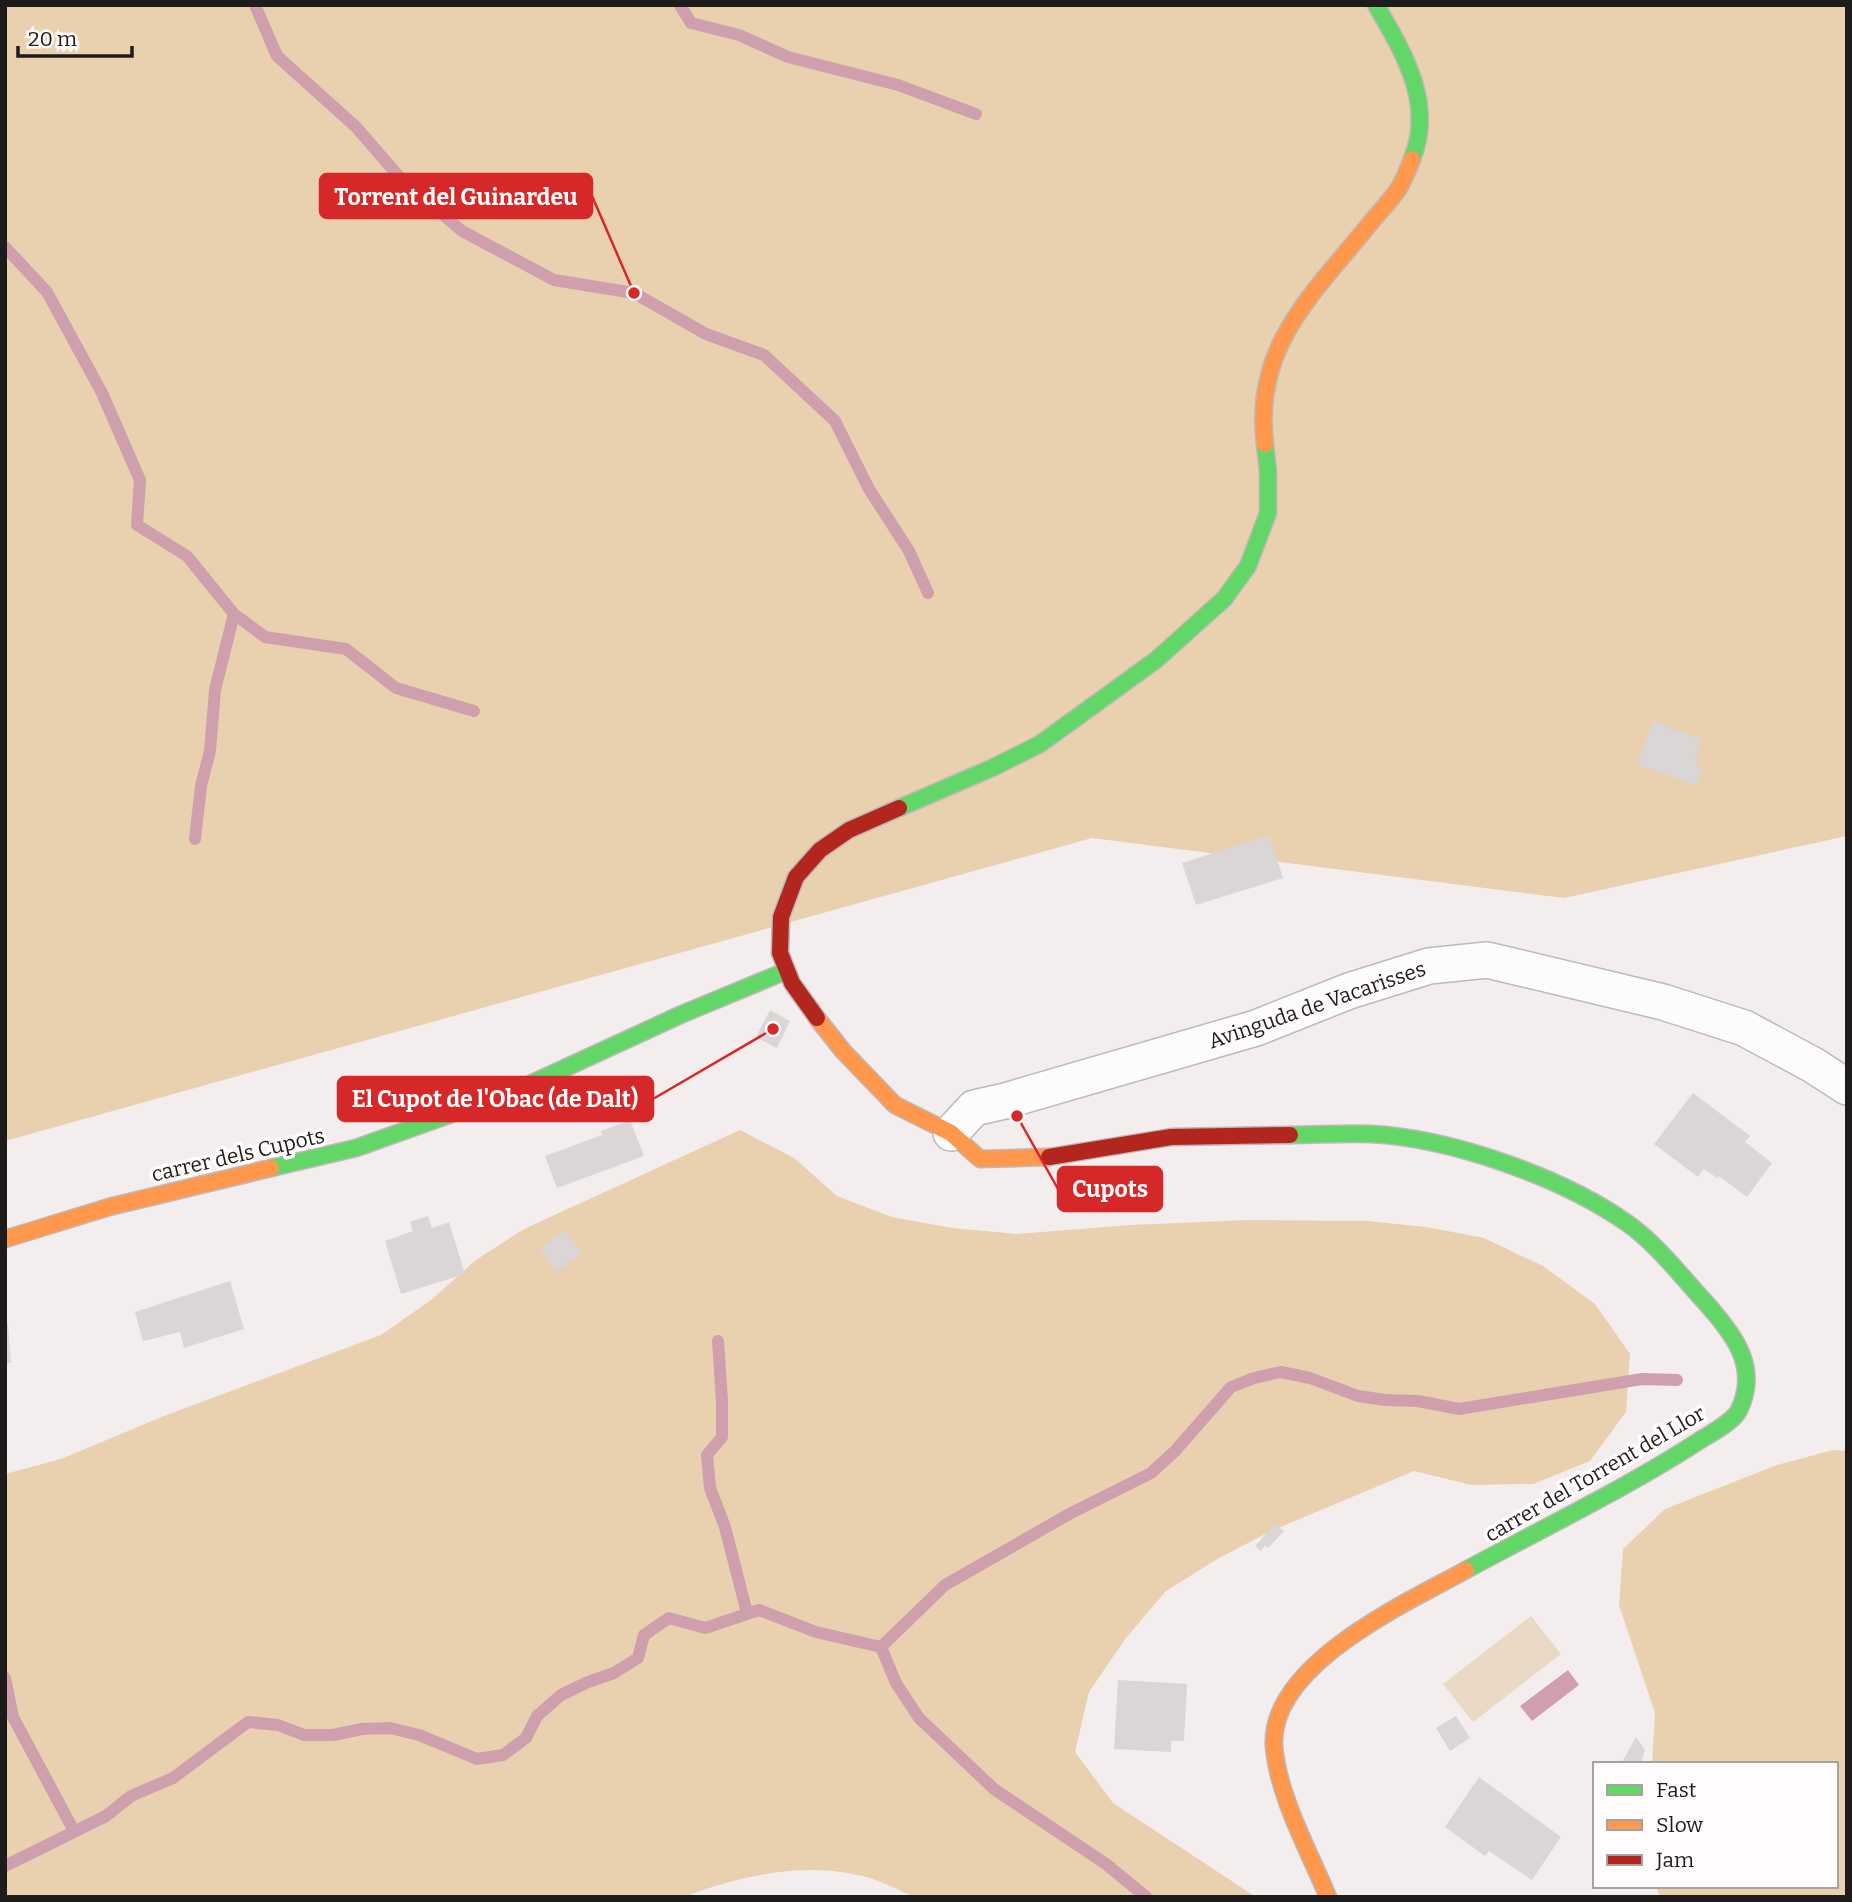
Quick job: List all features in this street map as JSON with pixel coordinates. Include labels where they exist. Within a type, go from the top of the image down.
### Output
[{"type":"street","points":[[786,971],[780,953],[781,917],[796,877],[820,850],[849,830],[992,768],[1040,744],[1175,643],[1224,599],[1248,566],[1268,513],[1268,472],[1263,429],[1268,380],[1278,346],[1299,311],[1399,188],[1414,155],[1421,115],[1416,83],[1398,43],[1376,5]]},
{"type":"street","name":"Avinguda de Vacarisses","points":[[951,1133],[974,1108],[1256,1028],[1349,991],[1429,966],[1487,960],[1663,1002],[1744,1028],[1813,1065],[1847,1087]]},
{"type":"street","name":"carrer del Torrent del Llor","points":[[786,971],[814,1015],[843,1051],[895,1105],[951,1133],[980,1159],[1063,1156],[1171,1137],[1370,1134],[1439,1143],[1492,1159],[1575,1192],[1629,1224],[1665,1258],[1729,1329],[1744,1360],[1748,1386],[1738,1413],[1667,1461],[1363,1626],[1302,1677],[1279,1713],[1273,1745],[1283,1790],[1328,1897]]},
{"type":"street","name":"carrer dels Cupots","points":[[5,1239],[109,1207],[356,1148],[421,1126],[513,1092],[680,1015],[786,971]]},
{"type":"shaded area","points":[[5,5],[1847,5],[1847,836],[1564,898],[1092,838],[5,1141]]},
{"type":"shaded area","points":[[740,1130],[794,1158],[837,1196],[892,1217],[952,1228],[1017,1234],[1130,1225],[1250,1220],[1367,1221],[1426,1227],[1484,1238],[1543,1266],[1595,1304],[1630,1354],[1626,1412],[1590,1461],[1533,1484],[1471,1485],[1414,1471],[1271,1531],[1219,1558],[1166,1591],[1126,1638],[1089,1692],[1075,1752],[1113,1803],[1256,1897],[915,1897],[870,1878],[822,1870],[799,1870],[729,1882],[683,1897],[5,1897],[5,1474],[61,1459],[164,1416],[381,1335],[431,1300],[476,1260],[524,1229]]},
{"type":"shaded area","points":[[1833,1450],[1847,1451],[1847,1897],[1660,1897],[1657,1888],[1838,1888],[1838,1762],[1652,1762],[1655,1713],[1619,1605],[1623,1549],[1665,1509],[1777,1465]]},
{"type":"shaded area","points":[[1531,1616],[1561,1654],[1473,1722],[1443,1684]]},
{"type":"shaded area","points":[[1568,1670],[1579,1685],[1532,1721],[1520,1706]]},
{"type":"building","points":[[1653,721],[1701,739],[1695,756],[1699,758],[1696,768],[1702,770],[1696,786],[1637,764]]},
{"type":"building","points":[[1269,835],[1283,878],[1196,905],[1182,863]]},
{"type":"building","points":[[770,1010],[790,1021],[777,1048],[756,1037]]},
{"type":"building","points":[[1693,1093],[1750,1136],[1745,1142],[1772,1163],[1747,1197],[1719,1176],[1717,1178],[1704,1169],[1698,1177],[1654,1144]]},
{"type":"building","points":[[630,1120],[644,1156],[557,1188],[545,1156],[602,1135],[601,1131]]},
{"type":"building","points":[[428,1216],[432,1228],[449,1222],[465,1274],[401,1294],[385,1241],[413,1231],[410,1222]]},
{"type":"building","points":[[564,1230],[582,1253],[557,1272],[540,1249]]},
{"type":"building","points":[[230,1281],[244,1329],[184,1348],[180,1332],[143,1341],[135,1312]]},
{"type":"building","points":[[5,1324],[8,1324],[11,1363],[5,1363]]},
{"type":"building","points":[[1275,1524],[1284,1531],[1268,1548],[1265,1546],[1261,1551],[1255,1546]]},
{"type":"building","points":[[1118,1680],[1187,1684],[1184,1741],[1171,1741],[1171,1752],[1114,1749]]},
{"type":"building","points":[[1456,1716],[1470,1738],[1450,1751],[1436,1728]]},
{"type":"building","points":[[1636,1737],[1645,1750],[1642,1762],[1622,1762]]},
{"type":"building","points":[[1479,1777],[1561,1837],[1532,1880],[1489,1851],[1485,1856],[1445,1827]]},
{"type":"waterway","points":[[255,5],[277,56],[356,127],[402,180],[462,231],[554,280],[634,293],[706,334],[764,355],[835,421],[869,489],[909,551],[928,593]]},
{"type":"waterway","points":[[680,5],[691,23],[739,35],[788,57],[898,85],[976,114]]},
{"type":"waterway","points":[[5,247],[47,292],[102,393],[140,480],[137,525],[187,556],[234,614],[265,637],[346,649],[396,688],[474,711]]},
{"type":"waterway","points":[[195,839],[201,786],[210,751],[215,690],[234,614]]},
{"type":"waterway","points":[[718,1341],[722,1437],[707,1455],[710,1488],[725,1527],[747,1613]]},
{"type":"waterway","points":[[5,1866],[106,1816],[131,1796],[173,1778],[248,1722],[278,1725],[304,1735],[333,1735],[362,1729],[390,1728],[419,1735],[477,1759],[503,1755],[526,1738],[537,1716],[561,1695],[614,1673],[638,1658],[644,1635],[669,1618],[705,1628],[759,1610],[816,1632],[881,1647],[945,1585],[1071,1513],[1151,1473],[1175,1451],[1231,1387],[1254,1378],[1281,1372],[1310,1378],[1358,1396],[1418,1401],[1459,1409],[1642,1379],[1677,1380]]},
{"type":"waterway","points":[[881,1647],[896,1683],[919,1718],[994,1789],[1106,1864],[1146,1897]]},
{"type":"waterway","points":[[5,1678],[13,1717],[74,1831]]},
{"type":"traffic: fast","points":[[1376,5],[1405,60],[1418,98],[1420,118],[1412,159]]},
{"type":"traffic: fast","points":[[899,808],[1040,744],[1156,660],[1224,599],[1248,566],[1268,513],[1265,444]]},
{"type":"traffic: fast","points":[[271,1168],[356,1148],[513,1092],[680,1015],[786,971]]},
{"type":"traffic: fast","points":[[1290,1135],[1370,1134],[1435,1143],[1504,1163],[1570,1190],[1627,1223],[1648,1241],[1725,1326],[1740,1352],[1745,1365],[1745,1394],[1739,1410],[1728,1423],[1645,1474],[1466,1570]]},
{"type":"traffic: slow","points":[[1265,444],[1264,410],[1268,379],[1291,324],[1395,193],[1403,182],[1412,159]]},
{"type":"traffic: slow","points":[[817,1018],[843,1051],[895,1105],[951,1133],[980,1159],[1049,1157]]},
{"type":"traffic: slow","points":[[5,1239],[109,1207],[271,1168]]},
{"type":"traffic: slow","points":[[1328,1897],[1281,1784],[1274,1746],[1278,1717],[1293,1689],[1317,1663],[1346,1640],[1410,1600],[1466,1570]]},
{"type":"traffic: jam","points":[[817,1018],[792,983],[780,953],[781,917],[796,877],[820,850],[849,830],[899,808]]},
{"type":"traffic: jam","points":[[1049,1157],[1171,1137],[1290,1135]]},
{"type":"place","name":"Torrent del Guinardeu","points":[[634,293]]},
{"type":"place","name":"El Cupot de l'Obac (de Dalt)","points":[[773,1029]]},
{"type":"place","name":"Cupots","points":[[1017,1116]]}]
